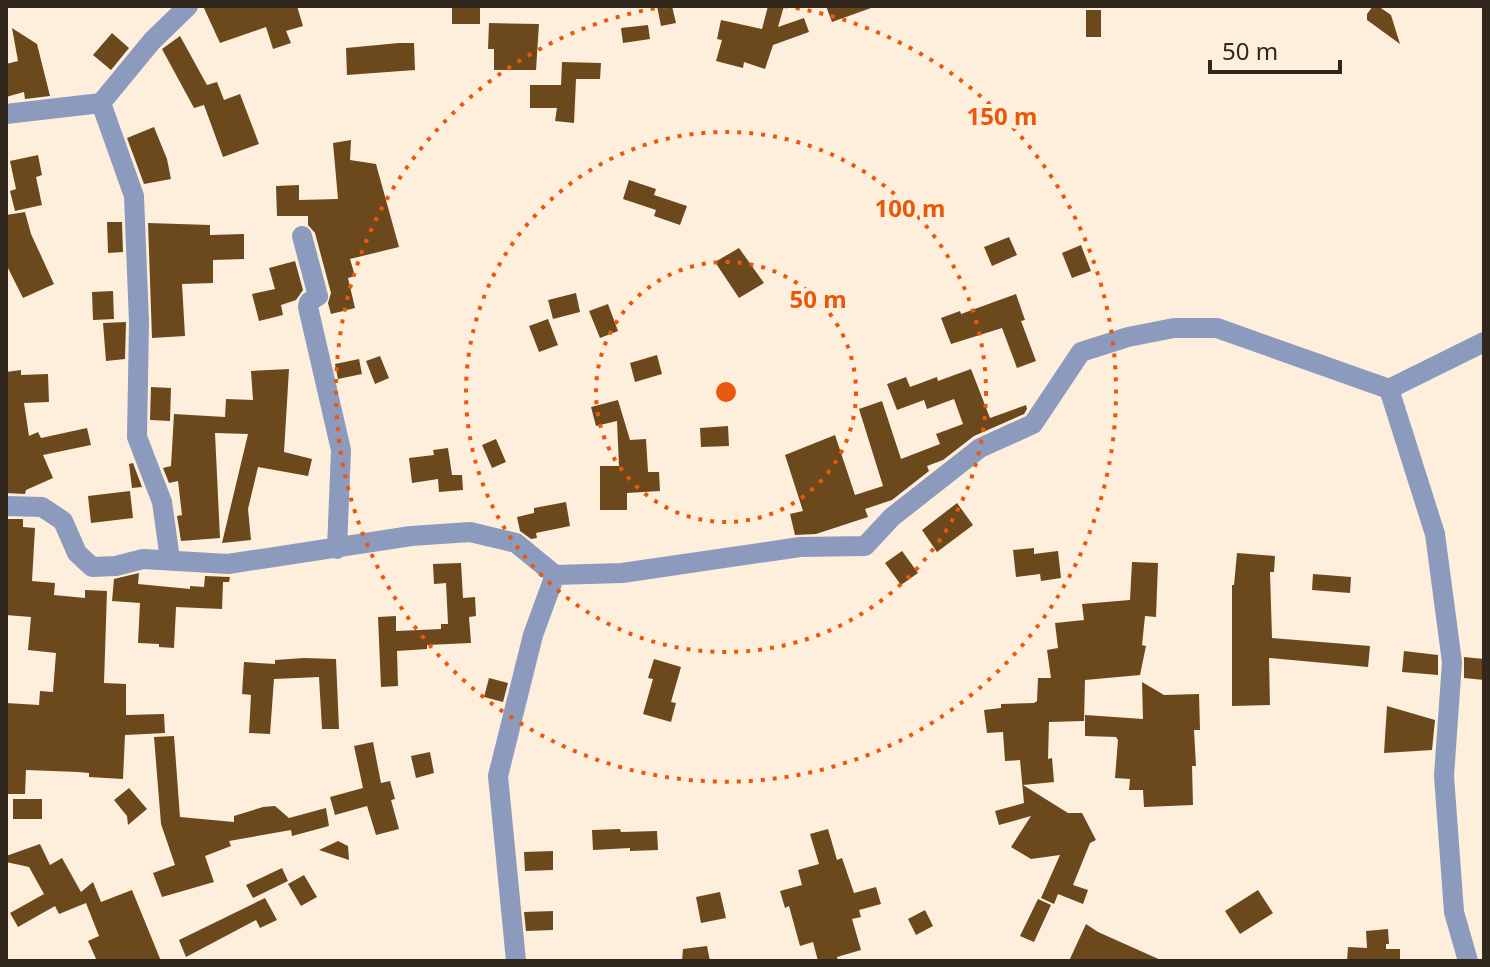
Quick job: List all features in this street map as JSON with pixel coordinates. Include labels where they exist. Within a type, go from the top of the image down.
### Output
[{"type":"street","points":[[6,114],[101,103],[152,41],[188,6]]},
{"type":"street","points":[[101,103],[134,196],[139,322],[137,437],[162,502],[170,559]]},
{"type":"street","points":[[302,236],[318,296],[309,302],[308,307],[341,450],[337,549]]},
{"type":"street","points":[[6,506],[42,507],[63,521],[77,553],[92,567],[116,566],[143,559],[228,564],[411,536],[470,532],[516,543],[555,575],[622,573],[800,547],[865,546],[892,517],[980,448],[1033,424],[1081,352],[1128,337],[1174,328],[1217,328],[1389,389],[1484,342]]},
{"type":"street","points":[[1389,389],[1435,534],[1439,562],[1452,662],[1444,776],[1454,912],[1468,961]]},
{"type":"street","points":[[516,961],[498,776],[533,635],[555,575]]},
{"type":"building","points":[[203,6],[297,6],[303,26],[286,31],[291,43],[273,49],[266,27],[220,43]]},
{"type":"building","points":[[452,6],[480,6],[480,24],[452,24]]},
{"type":"building","points":[[657,6],[672,6],[676,23],[661,26]]},
{"type":"building","points":[[768,6],[784,6],[778,27],[804,18],[809,32],[773,45],[765,69],[744,62],[743,68],[716,61],[722,40],[717,39],[721,20],[762,29]]},
{"type":"building","points":[[826,6],[871,6],[871,8],[832,22]]},
{"type":"building","points":[[1373,6],[1391,15],[1400,44],[1367,20]]},
{"type":"building","points":[[1086,10],[1101,10],[1101,37],[1086,37]]},
{"type":"building","points":[[489,23],[539,24],[536,70],[494,70],[494,49],[488,49]]},
{"type":"building","points":[[648,25],[650,39],[623,43],[621,28]]},
{"type":"building","points":[[12,28],[37,44],[50,96],[25,99],[24,92],[6,97],[6,64],[18,61]]},
{"type":"building","points":[[112,33],[129,48],[111,70],[93,55]]},
{"type":"building","points":[[180,36],[207,85],[217,82],[224,100],[240,94],[259,144],[223,157],[204,105],[194,108],[162,49]]},
{"type":"building","points":[[414,43],[415,70],[347,75],[346,48]]},
{"type":"building","points":[[562,62],[601,63],[600,79],[576,79],[574,123],[555,121],[557,108],[530,108],[530,85],[561,85]]},
{"type":"building","points":[[154,127],[167,159],[171,179],[144,184],[127,138]]},
{"type":"building","points":[[351,140],[350,160],[376,164],[399,247],[350,259],[355,276],[348,278],[355,308],[331,314],[328,303],[331,293],[315,233],[308,225],[308,216],[277,216],[276,186],[299,185],[299,200],[338,199],[333,143]]},
{"type":"building","points":[[38,155],[42,175],[36,177],[42,205],[15,211],[10,191],[16,189],[10,161]]},
{"type":"building","points":[[629,180],[656,189],[654,195],[687,206],[680,225],[654,216],[656,210],[623,199]]},
{"type":"building","points":[[25,212],[31,234],[54,284],[23,298],[6,264],[6,215]]},
{"type":"building","points":[[107,222],[122,222],[123,252],[108,253]]},
{"type":"building","points":[[148,223],[210,225],[210,235],[244,234],[244,259],[213,260],[213,283],[182,284],[185,336],[152,338]]},
{"type":"building","points":[[1009,237],[1017,255],[992,266],[984,247]]},
{"type":"building","points":[[1081,245],[1091,271],[1072,278],[1062,253]]},
{"type":"building","points":[[739,248],[764,283],[739,298],[715,262]]},
{"type":"building","points":[[295,261],[303,290],[296,300],[281,305],[283,315],[259,321],[252,294],[275,289],[269,268]]},
{"type":"building","points":[[113,291],[114,319],[93,320],[92,292]]},
{"type":"building","points":[[576,293],[580,312],[553,319],[548,300]]},
{"type":"building","points":[[1016,294],[1025,320],[1021,321],[1036,361],[1017,368],[1002,328],[951,344],[941,318]]},
{"type":"building","points":[[608,304],[618,331],[600,338],[589,311]]},
{"type":"building","points":[[548,319],[558,345],[539,352],[529,326]]},
{"type":"building","points":[[126,322],[125,359],[106,361],[103,323]]},
{"type":"building","points":[[657,355],[662,374],[635,382],[630,363]]},
{"type":"building","points":[[380,356],[389,378],[375,384],[366,361]]},
{"type":"building","points":[[359,359],[362,374],[338,379],[335,364]]},
{"type":"building","points":[[289,369],[284,452],[312,459],[308,476],[258,467],[248,509],[251,540],[222,543],[248,434],[215,433],[220,538],[181,541],[177,516],[182,515],[178,481],[169,483],[163,468],[171,466],[174,414],[225,417],[226,399],[253,400],[251,371]]},
{"type":"building","points":[[971,369],[990,418],[1026,405],[1024,414],[974,436],[943,460],[927,466],[929,471],[892,500],[865,509],[868,517],[816,534],[795,535],[790,514],[803,511],[785,455],[835,435],[855,495],[883,486],[859,409],[882,401],[901,459],[940,444],[936,434],[963,424],[954,399],[927,409],[924,400],[897,410],[887,384],[906,377],[910,387]]},
{"type":"building","points":[[21,370],[21,375],[48,374],[49,402],[24,403],[29,436],[38,432],[41,438],[87,428],[91,445],[43,455],[53,478],[26,490],[25,494],[6,493],[6,372]]},
{"type":"building","points":[[151,387],[171,388],[170,421],[150,420]]},
{"type":"building","points":[[618,400],[630,440],[646,439],[648,472],[659,472],[660,491],[627,493],[627,510],[600,510],[600,466],[619,466],[617,421],[596,426],[591,407]]},
{"type":"building","points":[[728,426],[729,446],[701,447],[700,428]]},
{"type":"building","points":[[496,439],[506,462],[492,468],[482,445]]},
{"type":"building","points":[[448,448],[452,475],[462,475],[463,490],[439,492],[438,479],[412,483],[409,458],[434,455],[433,450]]},
{"type":"building","points":[[133,463],[142,487],[132,488],[129,464]]},
{"type":"building","points":[[130,491],[133,518],[91,523],[88,496]]},
{"type":"building","points":[[566,502],[570,526],[536,533],[537,538],[531,539],[520,531],[517,517],[534,513],[534,508]]},
{"type":"building","points":[[957,503],[973,525],[937,552],[922,530]]},
{"type":"building","points":[[6,519],[23,519],[23,527],[35,528],[32,581],[55,583],[54,595],[85,598],[85,590],[107,591],[104,683],[126,684],[126,715],[164,714],[165,733],[125,735],[123,779],[89,777],[89,773],[26,770],[25,794],[6,794],[6,703],[39,705],[40,691],[53,692],[56,653],[28,650],[31,617],[6,615]]},
{"type":"building","points":[[1034,548],[1034,554],[1058,551],[1061,578],[1041,581],[1040,574],[1016,577],[1013,550]]},
{"type":"building","points":[[902,551],[918,573],[901,585],[885,563]]},
{"type":"building","points":[[1237,553],[1275,556],[1274,572],[1270,572],[1272,638],[1370,646],[1368,667],[1269,658],[1270,705],[1232,706],[1232,585]]},
{"type":"building","points":[[1132,562],[1158,563],[1156,617],[1145,616],[1142,645],[1146,646],[1140,675],[1085,680],[1084,721],[1049,722],[1048,759],[1052,758],[1054,782],[1023,785],[1068,813],[1082,813],[1096,840],[1090,843],[1073,885],[1088,890],[1083,904],[1058,894],[1054,904],[1041,898],[1060,855],[1031,859],[1011,847],[1031,816],[999,825],[995,811],[1024,803],[1020,760],[1005,761],[1003,732],[987,733],[984,710],[1001,708],[1001,704],[1037,701],[1038,678],[1051,678],[1047,650],[1058,648],[1055,623],[1084,620],[1082,604],[1130,600]]},
{"type":"building","points":[[461,563],[463,598],[475,597],[476,616],[469,617],[471,643],[427,645],[427,649],[397,651],[398,686],[381,687],[378,617],[396,616],[396,631],[441,629],[441,624],[448,624],[446,583],[434,584],[433,564]]},
{"type":"building","points":[[139,573],[138,584],[190,589],[190,586],[204,587],[205,576],[230,577],[229,582],[223,582],[222,609],[176,607],[174,648],[138,643],[140,603],[112,601],[114,579]]},
{"type":"building","points":[[1313,574],[1351,577],[1350,593],[1312,590]]},
{"type":"building","points":[[1404,651],[1438,655],[1438,675],[1402,672]]},
{"type":"building","points":[[1464,657],[1484,659],[1484,680],[1464,678]]},
{"type":"building","points":[[336,659],[339,729],[322,729],[319,677],[274,679],[270,734],[249,733],[251,695],[242,694],[244,662],[275,664],[275,660]]},
{"type":"building","points":[[654,659],[681,667],[671,702],[676,703],[671,722],[643,714],[653,679],[648,678]]},
{"type":"building","points":[[489,678],[508,683],[503,702],[484,697]]},
{"type":"building","points":[[1142,682],[1164,695],[1199,694],[1200,730],[1194,730],[1196,766],[1192,766],[1193,805],[1144,807],[1143,790],[1129,790],[1130,779],[1115,778],[1116,737],[1085,736],[1085,715],[1143,719]]},
{"type":"building","points":[[1387,706],[1435,720],[1432,750],[1384,753]]},
{"type":"building","points":[[174,736],[180,817],[234,822],[234,816],[263,807],[275,806],[289,818],[326,808],[329,826],[292,836],[291,830],[229,841],[231,846],[205,856],[214,882],[162,897],[153,873],[175,865],[161,824],[154,737]]},
{"type":"building","points":[[373,742],[381,783],[390,781],[395,799],[391,800],[399,829],[376,835],[367,806],[335,815],[330,797],[363,788],[354,746]]},
{"type":"building","points":[[430,752],[434,773],[416,778],[411,756]]},
{"type":"building","points":[[129,788],[147,809],[128,825],[127,816],[114,800]]},
{"type":"building","points":[[13,799],[42,799],[42,819],[13,819]]},
{"type":"building","points":[[620,829],[621,832],[657,831],[658,850],[593,850],[592,830]]},
{"type":"building","points":[[828,829],[837,860],[842,858],[854,893],[876,887],[881,904],[859,910],[861,917],[852,919],[861,950],[837,957],[838,961],[818,961],[813,942],[800,946],[789,906],[785,908],[780,891],[802,885],[798,870],[819,864],[810,834]]},
{"type":"building","points":[[338,841],[348,846],[349,860],[319,850]]},
{"type":"building","points":[[40,844],[50,865],[62,858],[81,892],[93,882],[101,902],[132,890],[161,961],[97,961],[88,941],[99,936],[86,903],[59,914],[55,906],[18,927],[10,913],[44,894],[29,867],[6,862],[6,856]]},
{"type":"building","points":[[553,851],[553,870],[525,871],[524,852]]},
{"type":"building","points":[[282,868],[288,881],[253,898],[246,885]]},
{"type":"building","points":[[304,875],[317,897],[301,906],[288,884]]},
{"type":"building","points":[[1258,890],[1273,913],[1240,934],[1225,911]]},
{"type":"building","points":[[720,892],[726,918],[701,923],[696,897]]},
{"type":"building","points":[[265,898],[277,920],[260,928],[256,920],[186,957],[179,940]]},
{"type":"building","points":[[1038,899],[1051,905],[1034,942],[1020,936]]},
{"type":"building","points":[[925,910],[933,926],[916,935],[908,919]]},
{"type":"building","points":[[553,911],[553,930],[526,931],[524,912]]},
{"type":"building","points":[[1086,924],[1098,932],[1163,961],[1069,961]]},
{"type":"building","points":[[1388,929],[1389,944],[1386,944],[1386,949],[1400,949],[1400,961],[1347,961],[1348,947],[1367,948],[1366,931]]},
{"type":"building","points":[[707,946],[710,961],[682,961],[683,949]]}]
